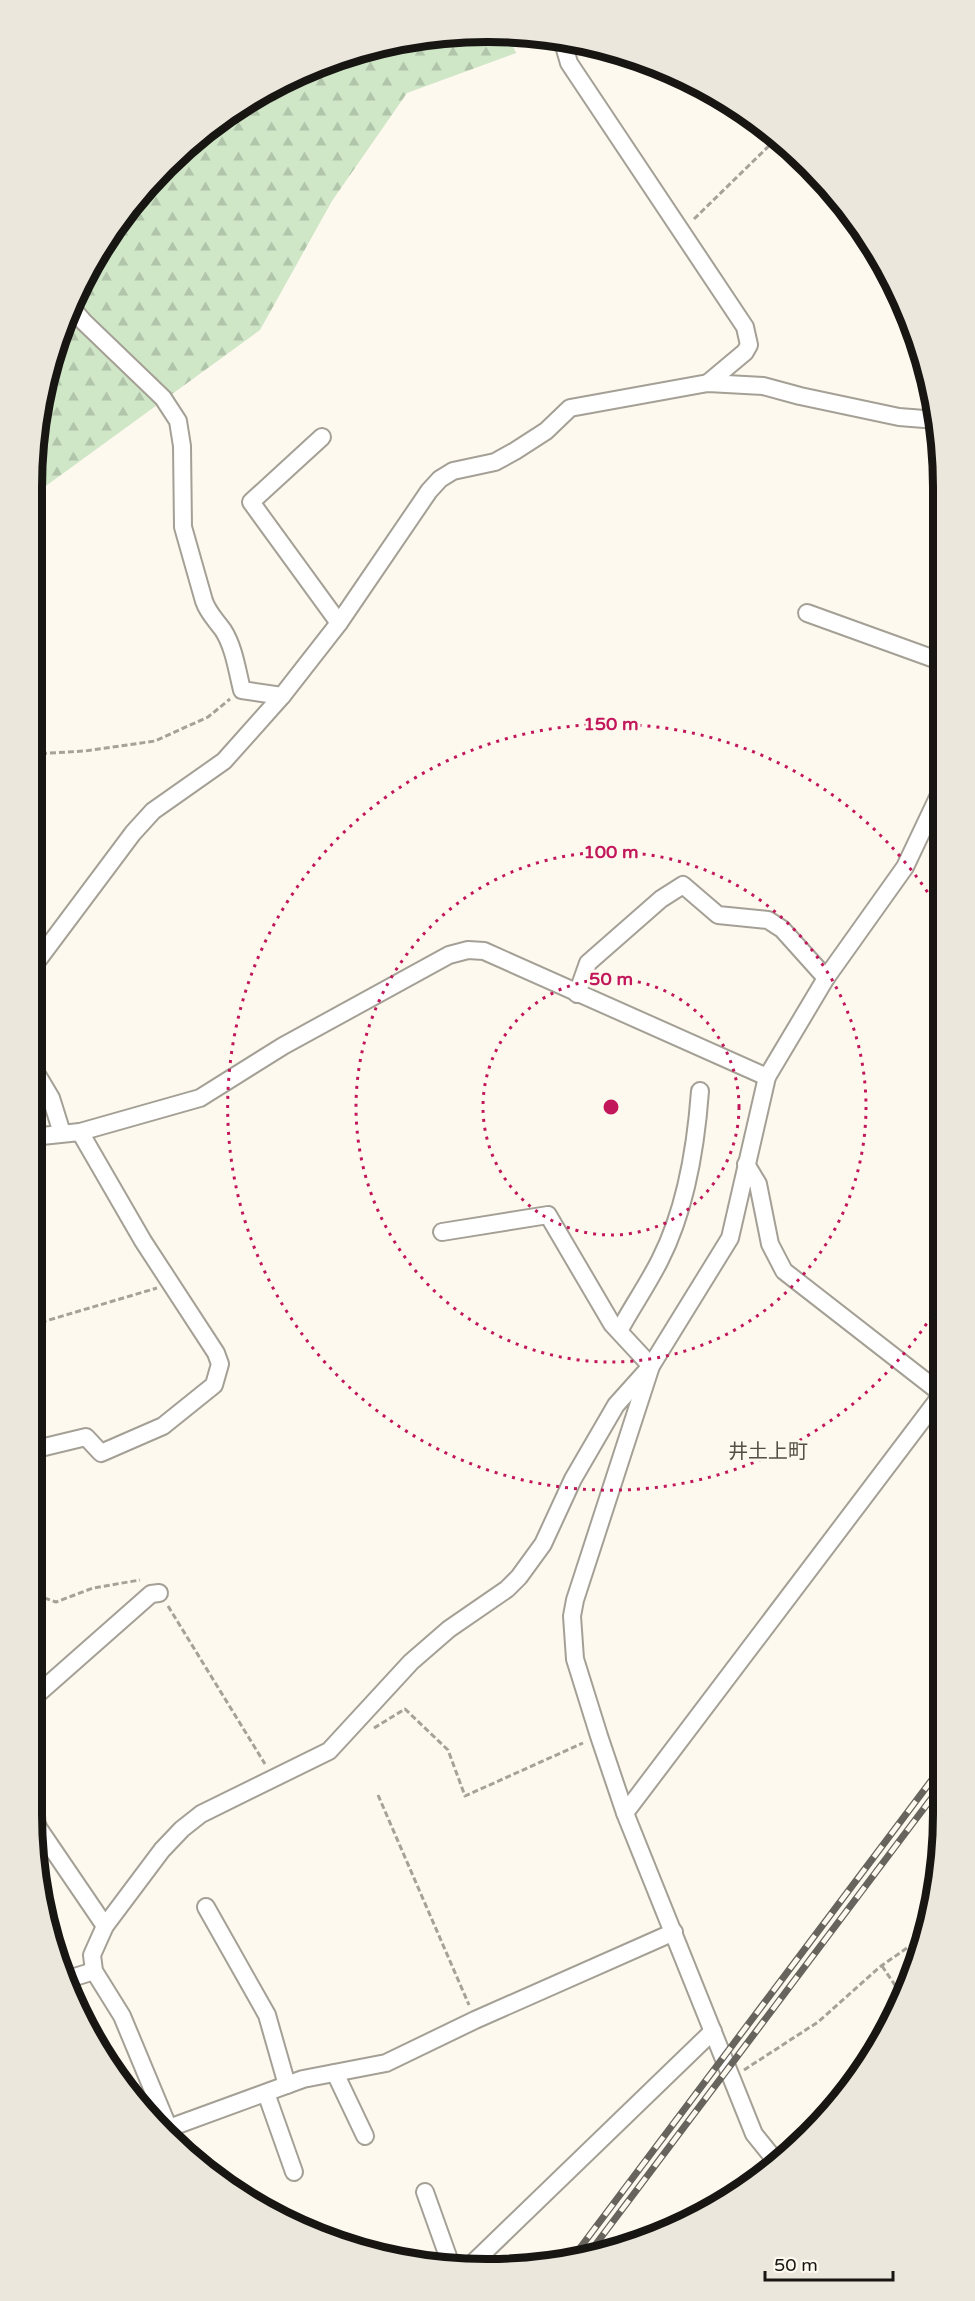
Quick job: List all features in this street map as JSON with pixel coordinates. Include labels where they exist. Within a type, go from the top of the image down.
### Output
[{"type":"street","points":[[565,49],[569,63],[745,327],[749,338],[749,345],[745,352],[708,383]]},
{"type":"street","points":[[77,314],[163,398],[178,422],[182,446],[183,527],[207,610],[223,629],[232,648],[242,690],[282,696]]},
{"type":"street","points":[[42,955],[133,833],[153,811],[224,761],[282,696],[339,623],[429,491],[440,479],[453,471],[495,462],[546,430],[570,408],[708,383],[763,386],[899,417],[927,419]]},
{"type":"street","points":[[322,436],[251,502],[339,623]]},
{"type":"street","points":[[807,613],[933,658]]},
{"type":"street","points":[[166,2122],[123,2016],[94,1971],[92,1955],[105,1926],[162,1850],[182,1829],[201,1814],[329,1751],[411,1662],[449,1629],[519,1577],[543,1544],[573,1479],[616,1405],[651,1366],[730,1238],[767,1077],[826,978],[905,867],[933,808]]},
{"type":"street","points":[[578,994],[588,963],[661,899],[683,885],[718,915],[768,920],[782,929],[826,978]]},
{"type":"street","points":[[42,1136],[80,1132],[200,1098],[294,1040],[449,956],[468,950],[484,951],[767,1077]]},
{"type":"street","points":[[42,1083],[51,1098],[62,1133]]},
{"type":"street","points":[[619,1331],[660,1259],[680,1210],[698,1116],[700,1091]]},
{"type":"street","points":[[42,1448],[86,1437],[101,1453],[163,1426],[214,1385],[220,1364],[216,1353],[171,1284],[80,1132]]},
{"type":"street","points":[[746,1164],[758,1184],[770,1244],[784,1271],[933,1387]]},
{"type":"street","points":[[442,1232],[548,1215],[612,1324],[651,1366]]},
{"type":"street","points":[[651,1366],[575,1600],[572,1616],[575,1659],[625,1813],[754,2133],[772,2156]]},
{"type":"street","points":[[625,1813],[933,1406]]},
{"type":"street","points":[[42,1690],[151,1594],[159,1593]]},
{"type":"street","points":[[43,1834],[105,1926]]},
{"type":"street","points":[[206,1907],[267,2015],[287,2085]]},
{"type":"street","points":[[174,2130],[303,2079],[386,2063],[475,2020],[674,1932]]},
{"type":"street","points":[[74,1977],[94,1971]]},
{"type":"street","points":[[478,2259],[713,2031]]},
{"type":"street","points":[[335,2073],[365,2136]]},
{"type":"street","points":[[266,2093],[294,2172]]},
{"type":"street","points":[[425,2192],[448,2257]]},
{"type":"path","points":[[681,231],[771,144]]},
{"type":"path","points":[[42,753],[85,752],[155,741],[208,717],[242,690]]},
{"type":"path","points":[[42,1322],[171,1284]]},
{"type":"path","points":[[42,1598],[56,1602],[93,1588],[154,1578],[159,1593],[274,1778]]},
{"type":"path","points":[[369,1731],[405,1709],[448,1750],[465,1796],[599,1736]]},
{"type":"path","points":[[378,1795],[475,2020]]},
{"type":"path","points":[[733,2078],[818,2022],[881,1966],[913,1944]]},
{"type":"path","points":[[881,1966],[897,1989]]},
{"type":"green space","points":[[458,43],[512,43],[516,53],[407,93],[332,201],[260,330],[42,489],[43,458],[51,401],[57,372],[76,317],[88,290],[117,240],[134,216],[172,172],[216,134],[240,117],[290,88],[317,76],[372,57],[429,46]]},
{"type":"railway","points":[[579,2249],[933,1778]]},
{"type":"railway","points":[[595,2246],[933,1796]]},
{"type":"district","name":"井土上町","points":[[768,1451]]}]
